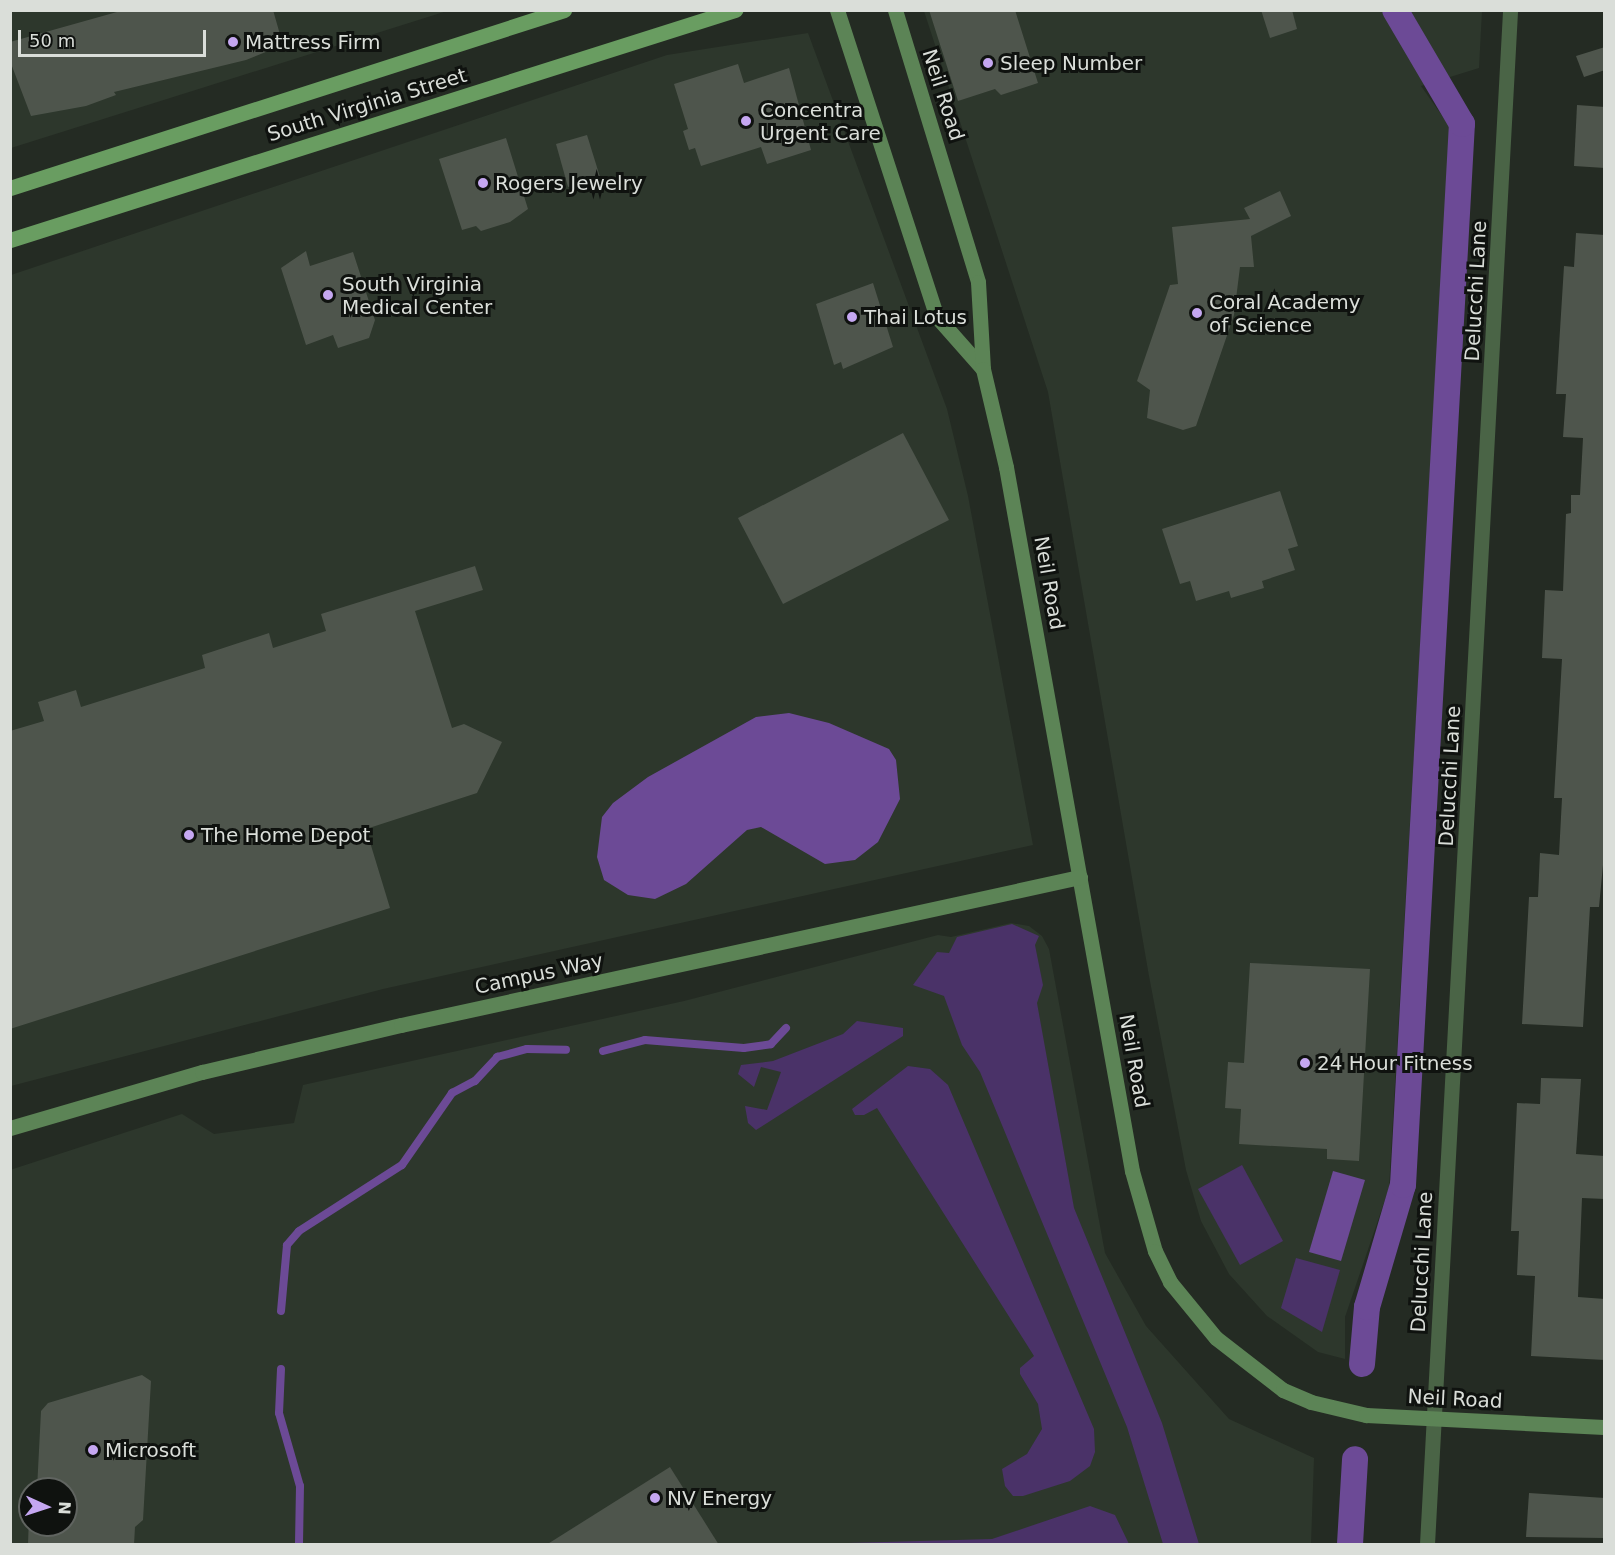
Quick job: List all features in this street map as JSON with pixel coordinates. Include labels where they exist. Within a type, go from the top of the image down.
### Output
[{"type":"main road","name":"South Virginia Street","points":[[10,188],[564,10]]},
{"type":"main road","name":"South Virginia Street","points":[[10,240],[735,10]]},
{"type":"street","name":"Neil Road","points":[[837,10],[937,317],[983,369]]},
{"type":"street","name":"Neil Road","points":[[895,10],[972,256],[981,318],[983,369],[1000,434],[1132,1172],[1155,1251],[1170,1282],[1216,1338],[1283,1390],[1366,1415],[1605,1427]]},
{"type":"street","name":"Delucchi Lane","points":[[1427,1545],[1510,10]]},
{"type":"street","name":"Campus Way","points":[[10,1128],[202,1072],[401,1025],[1080,877]]},
{"type":"shaded area","points":[[11,11],[447,11],[11,148]]},
{"type":"shaded area","points":[[924,11],[1482,11],[1479,68],[1421,86],[1450,127],[1389,1188],[1345,1317],[1345,1359],[1318,1352],[1267,1316],[1229,1274],[1201,1221],[1186,1170],[1149,976],[1048,392]]},
{"type":"shaded area","points":[[808,33],[947,409],[968,496],[1033,845],[383,989],[11,1086],[11,275],[667,55]]},
{"type":"shaded area","points":[[789,713],[829,723],[889,749],[896,760],[900,799],[878,842],[855,860],[825,864],[761,827],[747,830],[686,884],[655,899],[628,895],[604,880],[597,857],[602,817],[613,803],[648,777],[756,717]]},
{"type":"shaded area","points":[[1011,923],[1029,926],[1042,936],[1049,949],[1105,1253],[1146,1326],[1229,1419],[1314,1458],[1311,1544],[11,1544],[10,1170],[182,1114],[214,1134],[294,1123],[303,1085],[684,1001],[938,935],[951,937]]},
{"type":"shaded area","points":[[1012,924],[1039,936],[1035,945],[1043,985],[1037,1003],[1074,1208],[1162,1423],[1199,1544],[1163,1544],[1127,1427],[980,1072],[962,1045],[944,996],[913,985],[937,952],[949,953],[957,937]]},
{"type":"shaded area","points":[[857,1021],[903,1028],[903,1036],[756,1130],[748,1123],[745,1106],[767,1110],[781,1072],[761,1067],[754,1087],[738,1074],[741,1065],[773,1061],[843,1034]]},
{"type":"shaded area","points":[[908,1066],[930,1069],[948,1085],[1094,1429],[1095,1452],[1090,1466],[1070,1481],[1023,1496],[1013,1496],[1005,1486],[1002,1469],[1027,1454],[1042,1429],[1038,1404],[1020,1374],[1020,1368],[1034,1356],[877,1108],[864,1115],[855,1115],[852,1109]]},
{"type":"shaded area","points":[[1242,1165],[1283,1241],[1240,1265],[1198,1189]]},
{"type":"shaded area","points":[[1333,1171],[1365,1180],[1341,1261],[1309,1252]]},
{"type":"shaded area","points":[[1296,1258],[1340,1270],[1322,1332],[1281,1308]]},
{"type":"shaded area","points":[[1090,1506],[1115,1515],[1129,1544],[812,1544],[992,1539]]},
{"type":"building","points":[[124,10],[273,10],[283,45],[246,60],[114,92],[116,95],[86,106],[31,116],[10,61],[10,42]]},
{"type":"building","name":"Sleep Number","points":[[929,10],[1015,10],[1038,83],[1001,95],[995,89],[958,101]]},
{"type":"building","points":[[1261,10],[1292,10],[1297,29],[1270,38]]},
{"type":"building","points":[[1605,47],[1605,70],[1584,77],[1576,56]]},
{"type":"building","name":"Concentra Urgent Care","points":[[738,64],[744,83],[789,68],[811,150],[767,164],[761,147],[701,166],[695,148],[689,150],[683,131],[688,129],[674,84]]},
{"type":"building","points":[[1577,105],[1605,107],[1605,168],[1574,166]]},
{"type":"building","points":[[587,135],[600,177],[568,187],[556,144]]},
{"type":"building","name":"Rogers Jewelry","points":[[506,138],[528,209],[510,222],[481,231],[476,226],[462,230],[439,159]]},
{"type":"building","name":"Coral Academy of Science","points":[[1280,191],[1291,216],[1251,236],[1254,267],[1240,267],[1234,315],[1196,426],[1183,430],[1147,418],[1150,390],[1137,381],[1170,285],[1178,284],[1172,227],[1250,219],[1244,208]]},
{"type":"building","points":[[1576,233],[1605,235],[1605,844],[1599,907],[1590,907],[1583,1027],[1522,1024],[1529,897],[1538,897],[1540,853],[1559,855],[1562,798],[1554,798],[1562,659],[1542,658],[1545,590],[1563,591],[1566,514],[1571,513],[1571,495],[1580,495],[1583,438],[1563,437],[1566,394],[1556,394],[1564,266],[1574,267]]},
{"type":"building","name":"South Virginia Medical Center","points":[[306,251],[310,266],[353,252],[375,320],[369,338],[338,348],[333,335],[306,345],[281,268]]},
{"type":"building","name":"Thai Lotus","points":[[873,283],[893,347],[843,369],[841,362],[834,365],[816,304]]},
{"type":"building","points":[[903,433],[949,520],[783,604],[738,518]]},
{"type":"building","points":[[1280,491],[1298,546],[1288,549],[1295,570],[1262,581],[1264,588],[1231,598],[1229,591],[1196,601],[1190,581],[1180,584],[1162,529]]},
{"type":"building","name":"The Home Depot","points":[[475,566],[483,590],[415,611],[452,728],[464,724],[502,742],[477,793],[366,829],[390,908],[10,1029],[10,731],[44,721],[38,702],[76,690],[81,707],[205,668],[202,655],[269,633],[273,648],[326,631],[321,614]]},
{"type":"building","name":"24 Hour Fitness","points":[[1250,963],[1370,969],[1359,1161],[1327,1159],[1327,1149],[1239,1144],[1241,1109],[1225,1108],[1228,1062],[1244,1063]]},
{"type":"building","points":[[1541,1078],[1581,1079],[1576,1154],[1605,1156],[1605,1199],[1582,1198],[1578,1297],[1605,1299],[1605,1360],[1531,1356],[1535,1276],[1517,1275],[1519,1231],[1511,1231],[1517,1103],[1540,1104]]},
{"type":"building","name":"Microsoft","points":[[142,1375],[151,1381],[143,1520],[135,1527],[134,1545],[28,1545],[28,1537],[78,1537],[78,1477],[38,1477],[41,1411],[48,1403]]},
{"type":"building","name":"NV Energy","points":[[670,1467],[719,1545],[546,1545]]},
{"type":"building","points":[[1529,1493],[1605,1498],[1605,1538],[1526,1537]]},
{"type":"waterway","points":[[1362,1364],[1367,1307],[1403,1185],[1462,124],[1395,10]]},
{"type":"waterway","points":[[603,1051],[645,1040],[744,1048],[771,1044],[786,1028]]},
{"type":"waterway","points":[[281,1311],[287,1245],[299,1231],[402,1165],[452,1093],[475,1081],[497,1057],[527,1049],[566,1050]]},
{"type":"waterway","points":[[281,1369],[279,1413],[300,1486],[299,1544]]},
{"type":"waterway","points":[[1350,1544],[1355,1459]]},
{"type":"place","name":"Mattress Firm","points":[[233,42]]},
{"type":"place","name":"Sleep Number","points":[[988,63]]},
{"type":"place","name":"Concentra Urgent Care","points":[[746,121]]},
{"type":"place","name":"Rogers Jewelry","points":[[483,183]]},
{"type":"place","name":"South Virginia Medical Center","points":[[328,295]]},
{"type":"place","name":"Coral Academy of Science","points":[[1197,313]]},
{"type":"place","name":"Thai Lotus","points":[[852,317]]},
{"type":"place","name":"The Home Depot","points":[[189,835]]},
{"type":"place","name":"24 Hour Fitness","points":[[1305,1063]]},
{"type":"place","name":"Microsoft","points":[[93,1450]]},
{"type":"place","name":"NV Energy","points":[[655,1498]]}]
